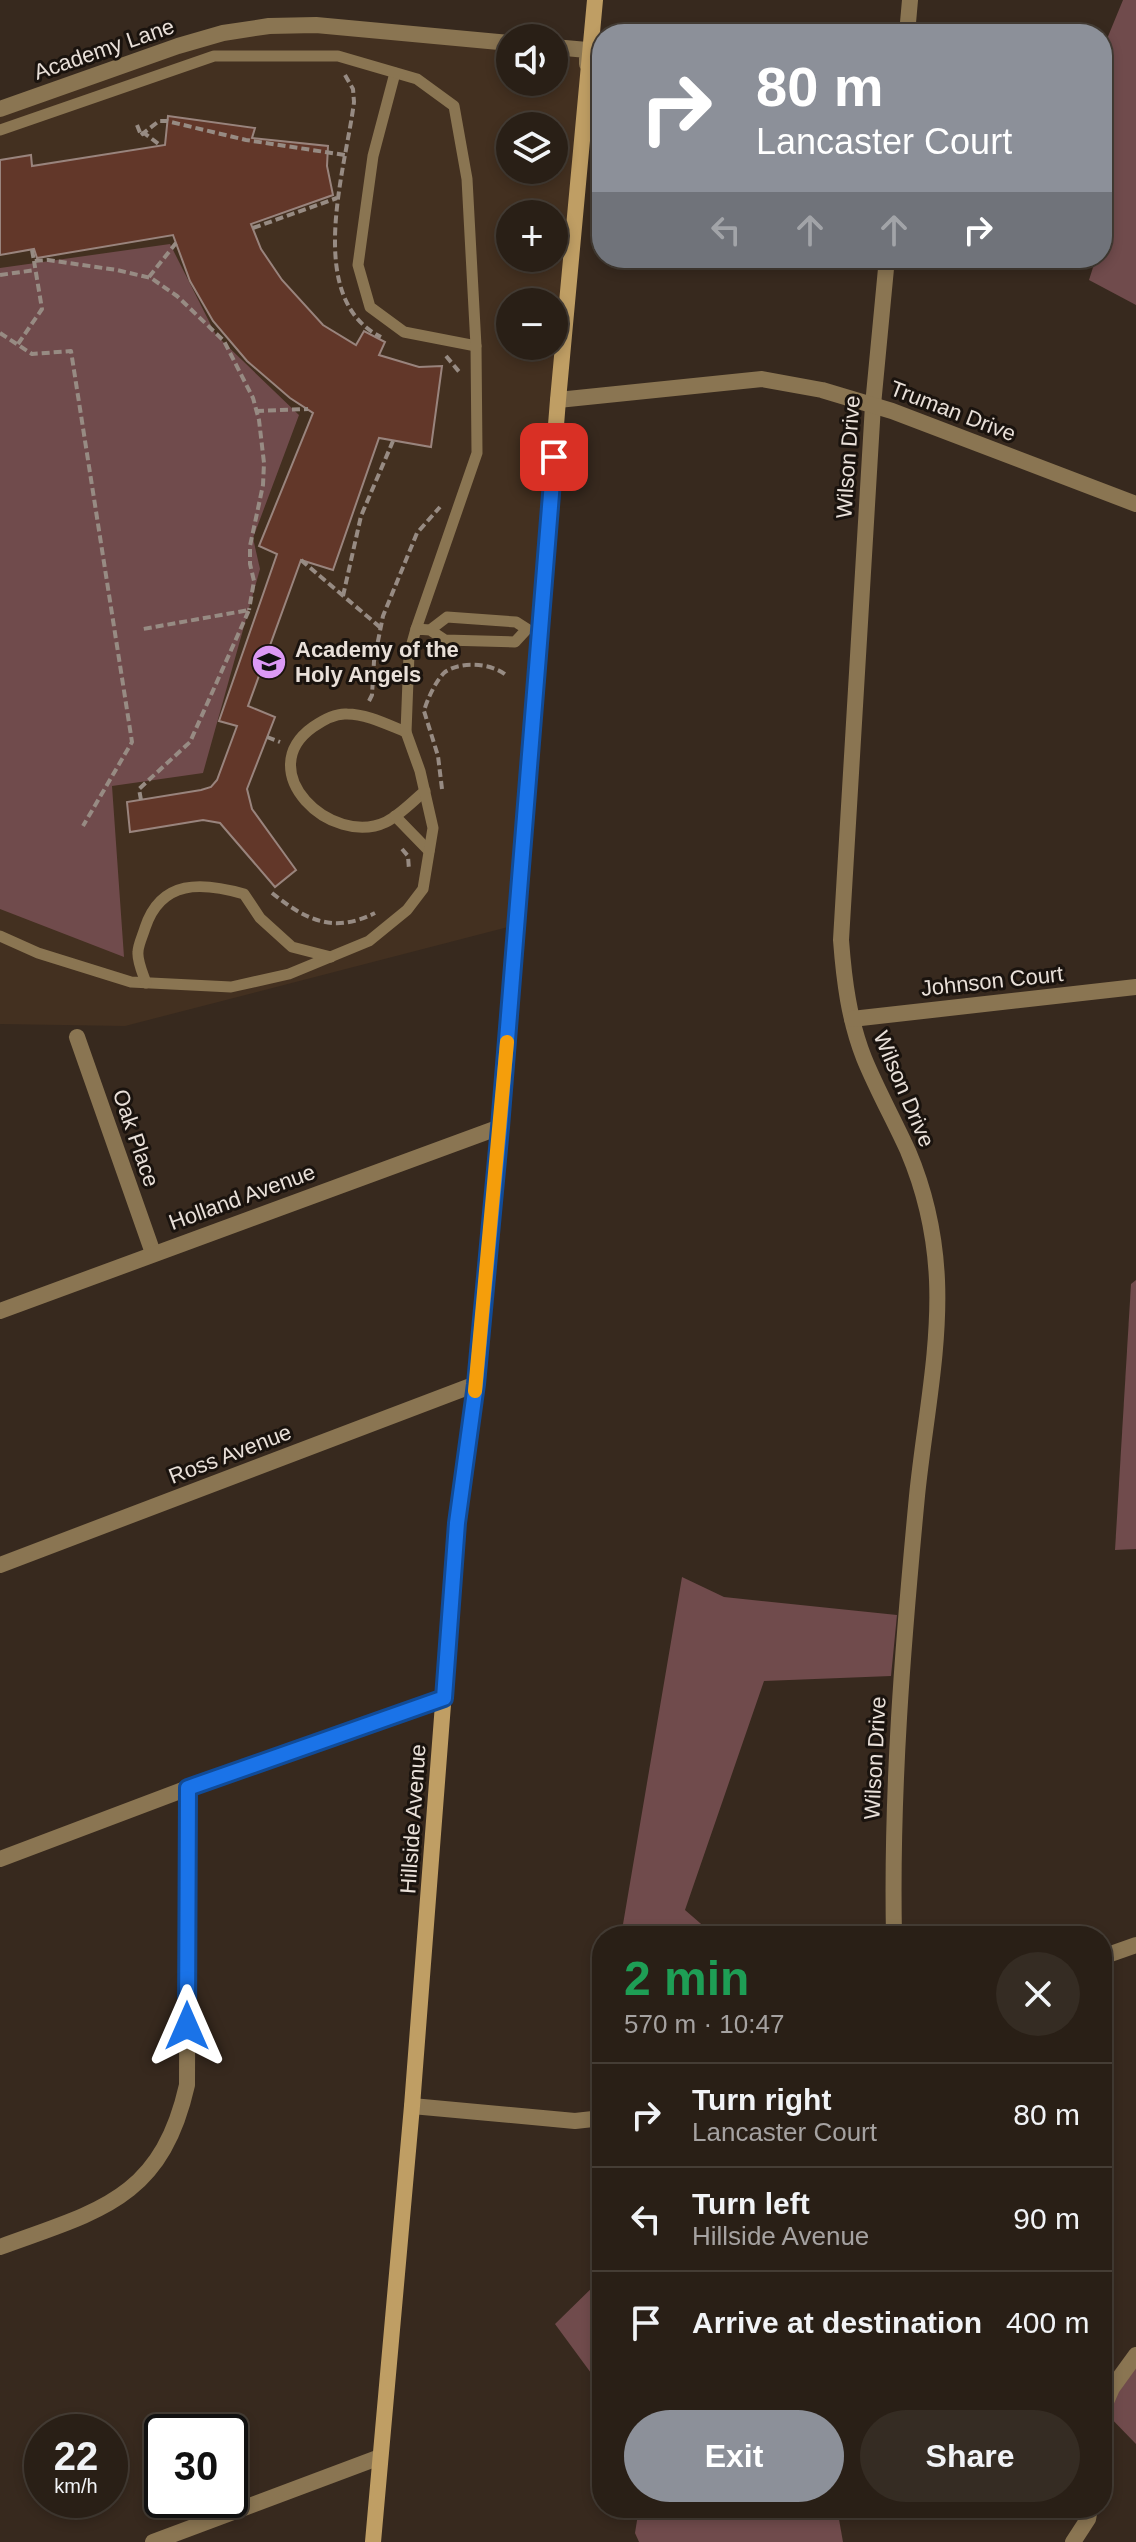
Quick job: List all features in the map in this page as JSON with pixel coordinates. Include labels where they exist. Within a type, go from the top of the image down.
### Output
[{"type":"main road","name":"Hillside Avenue","points":[[593,24],[595,0]]},
{"type":"main road","name":"Hillside Avenue","points":[[373,2542],[412,2106],[457,1523],[476,1384],[500,1127],[534,630],[592,31]]},
{"type":"street","points":[[908,24],[910,0]]},
{"type":"street","name":"Academy Lane","points":[[0,109],[178,46],[223,33],[269,26],[316,25],[496,42]]},
{"type":"street","points":[[568,48],[587,50],[586,94]]},
{"type":"street","name":"Wilson Drive","points":[[886,268],[873,405],[841,940],[852,1019],[864,1057],[908,1153],[923,1196],[932,1234],[937,1279],[937,1318],[900,1696],[892,1853],[894,1926]]},
{"type":"street","name":"Truman Drive","points":[[558,400],[762,379],[822,390],[873,405],[1136,504]]},
{"type":"street","name":"Johnson Court","points":[[852,1019],[1136,987]]},
{"type":"street","name":"Oak Place","points":[[77,1037],[153,1253]]},
{"type":"street","name":"Holland Avenue","points":[[0,1311],[500,1127]]},
{"type":"street","name":"Ross Avenue","points":[[0,1565],[476,1384]]},
{"type":"street","points":[[0,1859],[188,1788],[444,1698]]},
{"type":"street","points":[[0,2247],[86,2217],[111,2204],[153,2166],[168,2144],[180,2116],[187,2085],[188,1788]]},
{"type":"street","points":[[1112,1953],[1136,1945]]},
{"type":"street","points":[[412,2106],[575,2121],[592,2119]]},
{"type":"street","points":[[1112,2388],[1136,2355]]},
{"type":"street","points":[[153,2542],[380,2457]]},
{"type":"street","points":[[1073,2542],[1088,2518]]},
{"type":"lane","points":[[0,130],[214,56],[338,56],[417,79],[454,106],[467,179],[476,346],[477,453],[409,654],[406,732],[433,828],[423,889],[407,910],[369,941],[289,974],[231,987],[131,982],[38,953],[0,936]]},
{"type":"lane","points":[[395,73],[373,156],[358,265],[370,307],[404,332],[476,346]]},
{"type":"lane","points":[[430,630],[447,617],[516,622],[534,630]]},
{"type":"lane","points":[[416,629],[430,630],[445,640],[515,642],[534,630]]},
{"type":"lane","points":[[406,732],[363,716],[344,713],[325,719],[308,730],[296,747],[290,766],[293,783],[304,800],[334,822],[353,827],[384,823],[425,791]]},
{"type":"lane","points":[[395,816],[429,851]]},
{"type":"lane","points":[[146,983],[137,954],[151,910],[173,890],[197,886],[221,887],[244,894],[260,918],[292,947],[332,957]]},
{"type":"path","points":[[339,71],[347,77],[353,89],[354,102],[338,198],[336,262],[339,284],[347,305],[361,324],[385,339]]},
{"type":"path","points":[[141,135],[159,121],[167,121],[246,140],[345,155]]},
{"type":"path","points":[[137,125],[141,135]]},
{"type":"path","points":[[141,135],[144,133],[160,145]]},
{"type":"path","points":[[253,228],[338,198]]},
{"type":"path","points":[[149,277],[176,243]]},
{"type":"path","points":[[18,344],[42,309],[32,250]]},
{"type":"path","points":[[34,261],[48,260],[149,277],[177,296],[224,341],[253,398],[256,411],[264,463],[263,485],[250,546],[254,581],[249,610],[190,742],[139,789],[141,800]]},
{"type":"path","points":[[0,275],[35,270]]},
{"type":"path","points":[[0,333],[32,354],[71,351],[132,742],[83,826]]},
{"type":"path","points":[[439,351],[459,371],[465,382]]},
{"type":"path","points":[[256,411],[308,409]]},
{"type":"path","points":[[343,596],[361,516],[393,441]]},
{"type":"path","points":[[362,704],[370,701],[372,695],[374,661],[381,628],[407,552],[417,533],[443,503]]},
{"type":"path","points":[[301,560],[381,628]]},
{"type":"path","points":[[143,629],[249,610]]},
{"type":"path","points":[[442,799],[438,756],[424,711],[426,705],[442,675],[455,668],[487,666],[506,675]]},
{"type":"path","points":[[267,737],[280,744],[286,734]]},
{"type":"path","points":[[399,844],[408,856],[405,884]]},
{"type":"path","points":[[272,893],[298,914],[318,921],[357,921],[380,911]]},
{"type":"shaded area","points":[[1123,0],[1136,0],[1136,305],[1089,280],[1093,268],[1112,268],[1112,27]]},
{"type":"shaded area","name":"Academy of the Holy Angels","points":[[269,26],[496,42],[496,96],[568,96],[568,48],[587,50],[568,288],[496,288],[496,360],[562,360],[516,925],[125,1026],[0,1024],[0,109]]},
{"type":"shaded area","points":[[170,244],[216,335],[299,415],[253,538],[260,569],[203,773],[112,786],[124,957],[0,909],[0,268]]},
{"type":"shaded area","points":[[1136,1280],[1136,1549],[1115,1550],[1131,1284]]},
{"type":"shaded area","points":[[682,1577],[724,1597],[897,1615],[891,1676],[764,1681],[685,1910],[703,1926],[623,1926]]},
{"type":"shaded area","points":[[592,2111],[592,2151],[590,2123]]},
{"type":"shaded area","points":[[592,2288],[592,2374],[555,2324]]},
{"type":"shaded area","points":[[1136,2354],[1136,2444],[1112,2419],[1112,2393]]},
{"type":"shaded area","points":[[637,2518],[839,2518],[843,2542],[639,2542],[635,2533]]},
{"type":"building","points":[[168,116],[255,128],[252,138],[328,146],[327,166],[333,195],[251,224],[261,249],[282,280],[323,325],[356,345],[364,331],[385,342],[379,355],[419,367],[442,366],[431,447],[379,438],[333,570],[301,560],[248,706],[275,717],[247,789],[252,809],[296,870],[275,887],[220,823],[203,820],[130,832],[127,802],[201,790],[211,787],[217,780],[237,726],[219,721],[277,554],[259,546],[313,413],[290,398],[247,361],[213,321],[190,281],[173,235],[37,258],[34,249],[0,255],[0,160],[31,155],[32,166],[165,145]]},
{"type":"slow traffic","points":[[475,1391],[507,1042]]},
{"type":"place","name":"Academy of the Holy Angels","points":[[269,662]]},
{"type":"route","points":[[187,2026],[188,1788],[444,1698],[457,1523],[476,1384],[500,1127],[554,457]]}]
